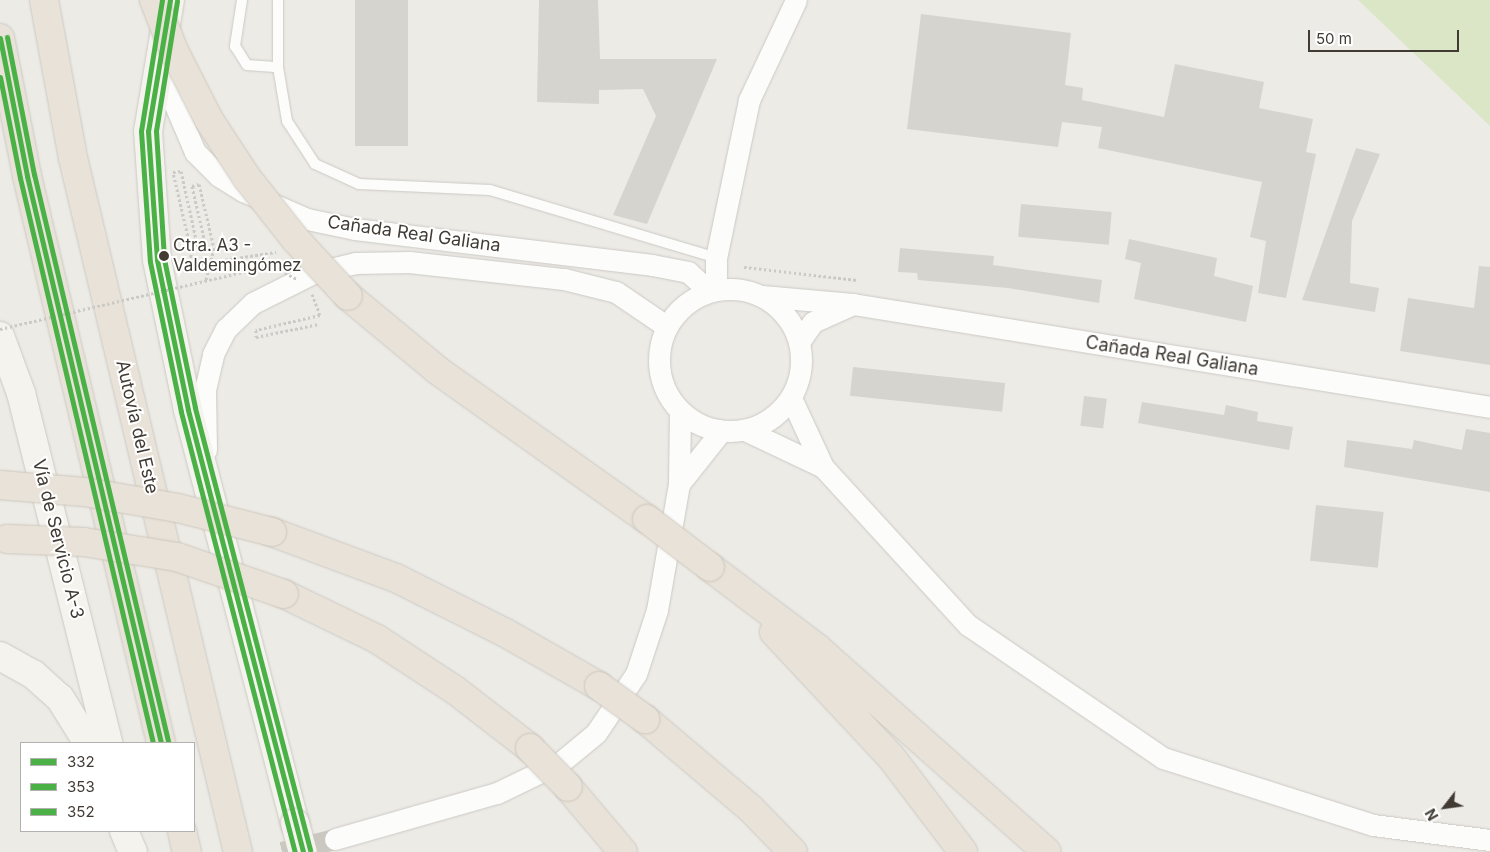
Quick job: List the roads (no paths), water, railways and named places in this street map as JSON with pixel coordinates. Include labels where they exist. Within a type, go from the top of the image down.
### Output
[{"type":"highway","name":"Autovía del Este","points":[[44,0],[72,158],[236,845]]},
{"type":"highway","points":[[165,0],[174,52],[209,120],[236,162],[296,240],[348,296],[438,370],[647,519],[817,648],[1047,852]]},
{"type":"highway","points":[[0,38],[27,176],[161,742]]},
{"type":"highway","points":[[0,485],[85,492],[178,508],[272,532],[396,578],[504,632],[599,686],[645,719],[751,809],[793,852]]},
{"type":"highway","points":[[4,539],[84,542],[177,557],[284,594],[377,640],[456,690],[530,748],[568,787],[623,852]]},
{"type":"highway","points":[[710,567],[891,757],[963,852]]},
{"type":"main road","points":[[165,0],[148,131],[152,228],[183,391],[206,473],[303,852]]},
{"type":"main road","name":"Vía de Servicio A-3","points":[[0,336],[20,393],[108,742]]},
{"type":"main road","points":[[0,656],[33,674],[60,698],[87,742]]},
{"type":"main road","points":[[124,832],[133,852]]},
{"type":"main road","points":[[129,832],[133,852]]},
{"type":"street","name":"Cañada Real Galiana","points":[[165,0],[172,98],[195,152],[219,176],[243,191],[308,219],[346,227],[688,272],[713,290]]},
{"type":"street","points":[[713,290],[716,258],[749,100],[796,0]]},
{"type":"street","name":"Cañada Real Galiana","points":[[206,473],[205,390],[213,354],[226,329],[253,303],[313,273],[356,262],[409,262],[564,279],[616,292],[666,326]]},
{"type":"street","points":[[713,290],[745,290],[762,296],[787,318],[799,342],[802,361],[791,398],[772,418],[745,430],[721,431],[699,425],[680,412],[668,397],[658,362],[666,326],[692,299],[713,290]]},
{"type":"street","name":"Cañada Real Galiana","points":[[762,296],[853,304],[1490,407]]},
{"type":"street","points":[[799,342],[813,322],[853,304]]},
{"type":"street","points":[[791,398],[823,467],[968,624],[1163,758],[1373,825],[1490,840]]},
{"type":"street","points":[[335,839],[497,793],[561,762],[596,733],[636,674],[657,610],[679,484],[680,412]]},
{"type":"street","points":[[745,430],[823,467]]},
{"type":"street","points":[[679,484],[721,431]]},
{"type":"lane","points":[[242,0],[235,46],[246,65],[278,67]]},
{"type":"lane","points":[[278,0],[278,67],[287,122],[315,164],[359,184],[490,190],[716,258]]},
{"type":"tunnel","points":[[282,852],[335,839]]},
{"type":"place","name":"Ctra. A3 - Valdemingómez","points":[[164,256]]}]
